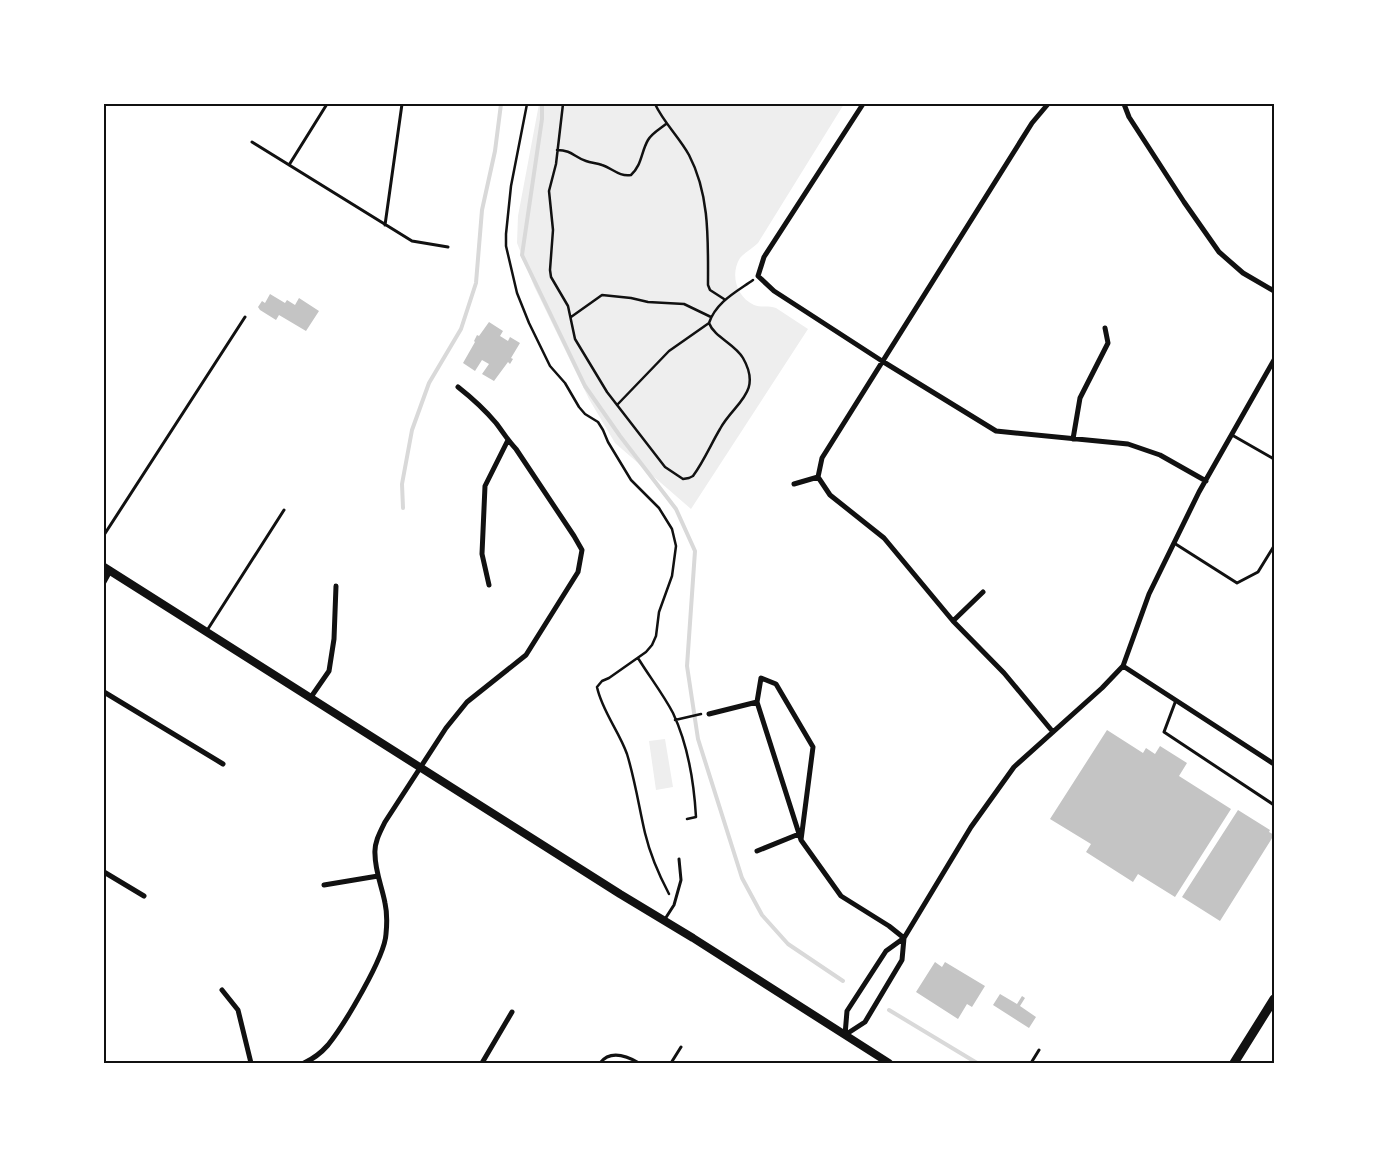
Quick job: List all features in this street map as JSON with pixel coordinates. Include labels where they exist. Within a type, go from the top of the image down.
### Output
[{"type":"main road","points":[[107,569],[889,1063]]},
{"type":"main road","points":[[1234,1063],[1274,1000]]},
{"type":"street","points":[[863,104],[764,258],[758,276],[774,291],[882,361],[996,431],[1128,444],[1141,447],[1160,455],[1206,481]]},
{"type":"street","points":[[1048,104],[1032,122],[822,458],[818,477],[830,495],[884,538],[953,621],[1004,672],[1053,732]]},
{"type":"street","points":[[1124,104],[1129,117],[1219,252],[1243,273],[1274,291]]},
{"type":"street","points":[[1073,439],[1080,398],[1108,343],[1105,328]]},
{"type":"street","points":[[845,1035],[847,1011],[886,951],[904,938],[975,821],[1014,767],[1102,688],[1123,666],[1149,594],[1174,542],[1274,360]]},
{"type":"street","points":[[304,1063],[316,1061],[338,1030],[377,964],[386,935],[386,904],[374,854],[377,838],[385,822],[446,728],[467,702],[526,655],[578,572],[582,550],[516,449],[472,398],[458,387]]},
{"type":"street","points":[[488,586],[482,554],[485,486],[508,440]]},
{"type":"street","points":[[794,484],[818,477]]},
{"type":"street","points":[[104,582],[107,569]]},
{"type":"street","points":[[311,697],[329,671],[334,639],[336,586]]},
{"type":"street","points":[[953,621],[983,592]]},
{"type":"street","points":[[1123,666],[1274,764]]},
{"type":"street","points":[[801,840],[813,747],[776,684],[761,678],[758,702],[801,840],[841,896],[889,926],[904,938]]},
{"type":"street","points":[[104,692],[223,764]]},
{"type":"street","points":[[709,714],[758,702]]},
{"type":"street","points":[[757,851],[799,834]]},
{"type":"street","points":[[104,872],[144,896]]},
{"type":"street","points":[[324,885],[378,876]]},
{"type":"street","points":[[845,1035],[864,1022],[902,960],[904,938]]},
{"type":"street","points":[[222,990],[238,1010],[251,1063]]},
{"type":"street","points":[[482,1063],[512,1012]]},
{"type":"lane","points":[[289,165],[327,104]]},
{"type":"lane","points":[[385,225],[402,104]]},
{"type":"lane","points":[[252,142],[412,241],[448,247]]},
{"type":"lane","points":[[104,535],[245,317]]},
{"type":"lane","points":[[1232,435],[1274,459]]},
{"type":"lane","points":[[206,632],[284,510]]},
{"type":"lane","points":[[1174,542],[1237,583],[1258,572],[1274,546]]},
{"type":"lane","points":[[1176,700],[1164,732],[1274,805]]},
{"type":"lane","points":[[664,920],[674,904],[681,880],[679,859]]},
{"type":"lane","points":[[671,1063],[681,1047]]},
{"type":"lane","points":[[1031,1063],[1039,1050]]},
{"type":"lane","points":[[600,1063],[604,1058],[617,1055],[631,1058],[639,1063]]},
{"type":"path","points":[[526,104],[511,186],[506,234],[506,246],[517,292],[533,332],[550,366],[565,383],[584,414],[598,422],[631,480],[659,508],[672,529],[676,546],[672,576],[659,612],[656,636],[652,645],[646,652],[610,678],[602,681],[597,687],[627,753],[636,787],[645,835],[660,876],[674,904]]},
{"type":"path","points":[[563,104],[553,178],[549,191],[553,230],[551,277],[568,306],[575,339],[607,392],[665,467],[683,479],[693,476],[720,428],[744,398],[750,382],[748,369],[743,358],[732,345],[711,328],[709,323]]},
{"type":"path","points":[[655,104],[666,124],[689,155],[697,174],[706,210],[708,285],[710,290],[724,299]]},
{"type":"path","points":[[557,150],[566,150],[586,161],[602,165],[625,176],[631,175],[639,165],[651,135],[666,124]]},
{"type":"path","points":[[617,405],[669,351],[709,323],[724,299],[758,276]]},
{"type":"path","points":[[570,318],[602,295],[648,302],[684,304],[711,317]]},
{"type":"path","points":[[638,658],[672,712],[682,736],[695,791],[696,817],[687,819]]},
{"type":"path","points":[[675,720],[700,714]]},
{"type":"shaded area","points":[[539,104],[844,104],[758,243],[740,258],[735,271],[736,284],[739,291],[748,301],[757,306],[776,308],[808,329],[691,509],[615,443],[589,399],[534,286],[517,243],[518,216]]},
{"type":"shaded area","points":[[665,739],[673,787],[656,790],[649,741]]},
{"type":"building","points":[[270,294],[285,303],[287,300],[295,305],[299,298],[319,311],[306,331],[279,315],[276,320],[260,310],[258,307],[262,301],[265,303]]},
{"type":"building","points":[[489,322],[503,331],[500,336],[508,341],[510,337],[520,343],[511,358],[513,359],[510,364],[508,362],[494,381],[482,374],[489,364],[482,360],[475,371],[463,363],[477,335],[479,336]]},
{"type":"building","points":[[1107,730],[1143,753],[1146,748],[1155,754],[1160,746],[1187,763],[1179,776],[1231,809],[1175,897],[1138,874],[1133,882],[1086,852],[1091,844],[1050,819]]},
{"type":"building","points":[[1238,810],[1270,830],[1269,832],[1274,835],[1220,921],[1182,897]]},
{"type":"building","points":[[935,962],[942,967],[945,962],[985,986],[972,1007],[967,1004],[958,1019],[916,992]]},
{"type":"building","points":[[1000,994],[1017,1004],[1022,996],[1025,998],[1020,1006],[1036,1017],[1029,1028],[993,1005]]},
{"type":"waterway","points":[[403,508],[402,484],[412,430],[429,383],[461,329],[476,283],[482,210],[495,151],[501,104]]},
{"type":"waterway","points":[[542,104],[542,119],[522,255],[585,386],[620,436],[676,509],[695,551],[687,666],[698,739],[742,878],[762,915],[788,944],[843,981]]},
{"type":"waterway","points":[[889,1010],[977,1063]]}]
